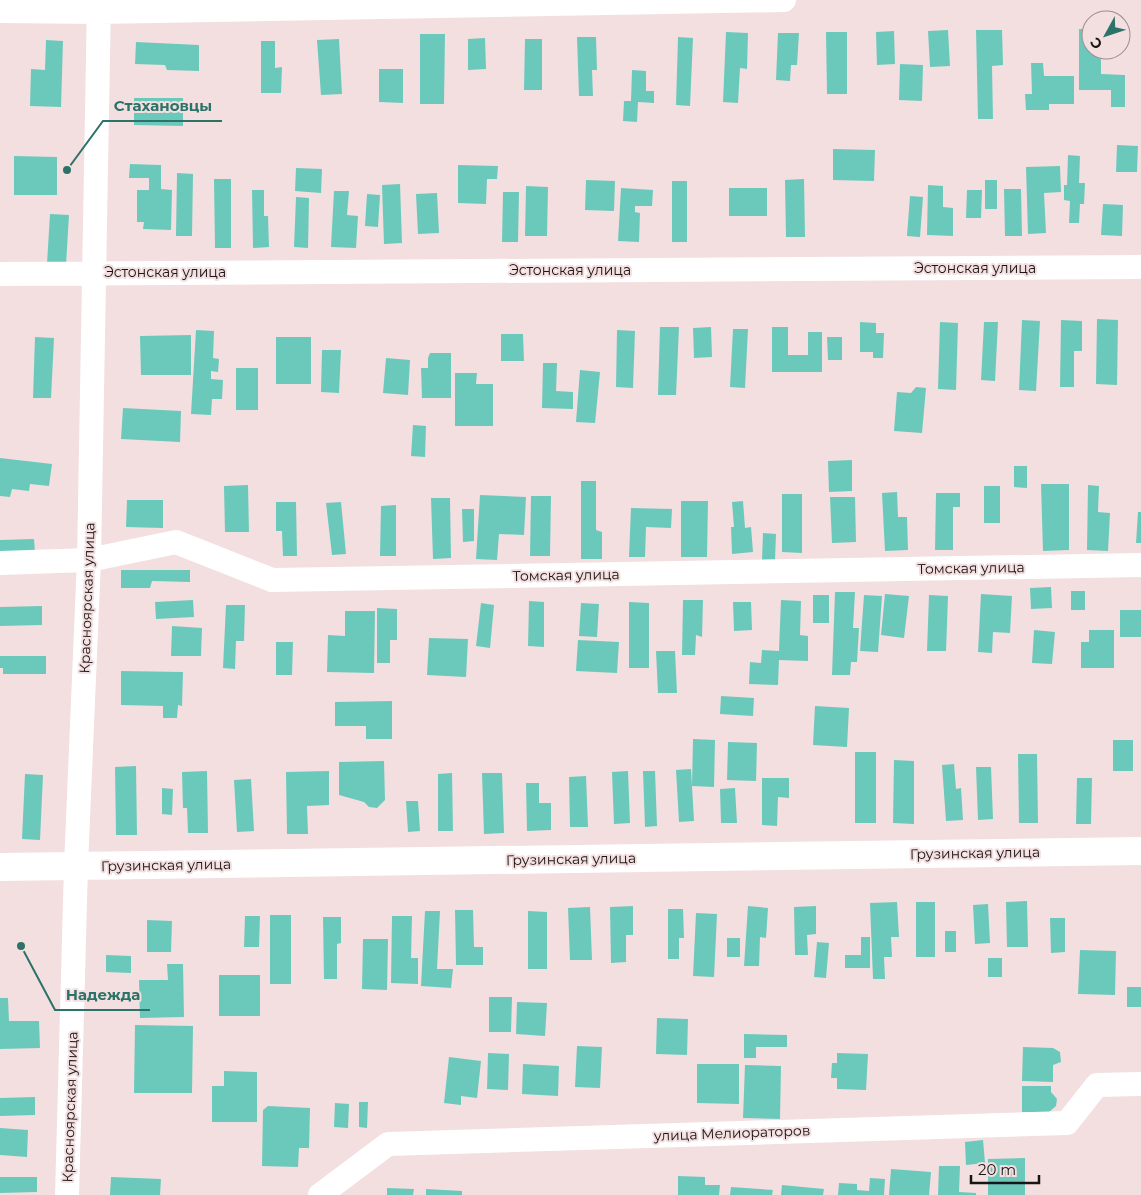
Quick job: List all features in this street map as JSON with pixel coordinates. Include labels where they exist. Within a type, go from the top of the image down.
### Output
[{"type":"main road","name":"Грузинская улица","points":[[0,867],[1141,851]]},
{"type":"street","points":[[0,12],[99,6],[784,0]]},
{"type":"street","name":"Красноярская улица","points":[[67,1195],[76,866],[90,560],[99,6]]},
{"type":"street","name":"Эстонская улица","points":[[0,274],[1141,267]]},
{"type":"street","name":"Томская улица","points":[[0,563],[90,560],[176,542],[272,580],[1141,565]]},
{"type":"street","name":"улица Мелиораторов","points":[[320,1195],[388,1144],[1067,1123],[1097,1085],[1141,1084]]},
{"type":"building","points":[[1079,29],[1081,29],[1081,60],[1101,60],[1101,74],[1125,75],[1125,107],[1111,107],[1111,90],[1079,90]]},
{"type":"building","points":[[948,30],[950,66],[930,67],[928,31]]},
{"type":"building","points":[[976,30],[1002,30],[1003,65],[992,66],[993,119],[978,119]]},
{"type":"building","points":[[894,31],[895,64],[877,65],[876,32]]},
{"type":"building","points":[[726,32],[748,33],[747,69],[740,68],[738,103],[723,102]]},
{"type":"building","points":[[826,32],[847,32],[847,94],[827,94]]},
{"type":"building","points":[[778,33],[799,33],[797,65],[791,65],[790,81],[776,80]]},
{"type":"building","points":[[420,34],[445,34],[444,104],[420,104]]},
{"type":"building","points":[[577,37],[596,37],[597,70],[592,70],[593,96],[579,96]]},
{"type":"building","points":[[678,37],[693,38],[690,106],[676,105]]},
{"type":"building","points":[[485,38],[486,69],[468,70],[468,39]]},
{"type":"building","points":[[339,39],[342,94],[321,95],[317,40]]},
{"type":"building","points":[[525,39],[542,39],[542,90],[524,90]]},
{"type":"building","points":[[46,40],[63,41],[61,107],[30,106],[31,69],[45,70]]},
{"type":"building","points":[[261,41],[275,41],[275,68],[282,67],[281,93],[261,93]]},
{"type":"building","points":[[136,42],[199,45],[199,71],[167,70],[165,65],[135,64]]},
{"type":"building","points":[[1031,63],[1043,63],[1044,76],[1074,76],[1074,104],[1049,104],[1049,110],[1026,110],[1025,94],[1032,94]]},
{"type":"building","points":[[900,64],[923,65],[922,101],[899,100]]},
{"type":"building","points":[[379,69],[403,69],[403,103],[379,102]]},
{"type":"building","points":[[632,70],[646,71],[646,91],[654,91],[654,103],[638,102],[637,122],[623,121],[624,101],[631,101]]},
{"type":"building","points":[[134,98],[183,98],[183,126],[134,125]]},
{"type":"building","points":[[1117,145],[1138,146],[1137,172],[1116,172]]},
{"type":"building","points":[[833,149],[875,150],[874,181],[833,180]]},
{"type":"building","points":[[1068,155],[1080,156],[1079,183],[1085,183],[1084,204],[1080,204],[1079,223],[1069,223],[1070,201],[1064,200],[1064,185],[1067,185]]},
{"type":"building","points":[[14,156],[57,157],[57,195],[14,195]]},
{"type":"building","points":[[130,164],[161,165],[161,189],[172,190],[171,230],[143,229],[144,222],[137,222],[137,190],[149,190],[149,178],[129,178]]},
{"type":"building","points":[[458,165],[498,166],[497,179],[487,179],[486,204],[458,203]]},
{"type":"building","points":[[1060,166],[1061,192],[1044,193],[1046,233],[1028,234],[1026,167]]},
{"type":"building","points":[[296,168],[322,169],[321,193],[295,191]]},
{"type":"building","points":[[177,173],[193,174],[192,236],[176,236]]},
{"type":"building","points":[[214,179],[231,179],[231,248],[215,248]]},
{"type":"building","points":[[804,179],[805,237],[786,237],[785,180]]},
{"type":"building","points":[[586,180],[615,181],[614,211],[585,210]]},
{"type":"building","points":[[985,180],[997,180],[997,209],[985,209]]},
{"type":"building","points":[[672,181],[687,181],[687,242],[672,242]]},
{"type":"building","points":[[400,184],[402,243],[384,244],[382,185]]},
{"type":"building","points":[[928,185],[943,186],[943,207],[953,208],[953,236],[927,235]]},
{"type":"building","points":[[526,186],[548,187],[547,236],[525,236]]},
{"type":"building","points":[[621,188],[653,190],[652,206],[635,206],[635,212],[640,213],[639,242],[618,241]]},
{"type":"building","points":[[729,188],[767,188],[767,216],[729,216]]},
{"type":"building","points":[[1004,189],[1021,189],[1022,236],[1005,236]]},
{"type":"building","points":[[252,190],[264,190],[264,216],[268,216],[269,247],[253,248]]},
{"type":"building","points":[[967,190],[982,190],[981,218],[966,218]]},
{"type":"building","points":[[334,191],[349,191],[347,215],[358,216],[356,248],[331,247]]},
{"type":"building","points":[[503,192],[519,192],[518,242],[502,242]]},
{"type":"building","points":[[437,193],[439,233],[418,234],[416,194]]},
{"type":"building","points":[[367,194],[380,195],[378,227],[365,226]]},
{"type":"building","points":[[910,196],[923,197],[920,237],[907,236]]},
{"type":"building","points":[[296,197],[309,198],[308,248],[294,247]]},
{"type":"building","points":[[1103,204],[1123,205],[1122,236],[1101,235]]},
{"type":"building","points":[[50,214],[69,215],[66,265],[47,264]]},
{"type":"building","points":[[1097,319],[1118,320],[1117,385],[1096,384]]},
{"type":"building","points":[[1022,320],[1040,321],[1036,391],[1019,390]]},
{"type":"building","points":[[1061,320],[1082,321],[1082,351],[1074,351],[1074,387],[1060,387]]},
{"type":"building","points":[[860,322],[876,323],[876,333],[884,333],[883,358],[873,358],[873,352],[860,352]]},
{"type":"building","points":[[940,322],[958,323],[956,390],[938,389]]},
{"type":"building","points":[[984,322],[998,322],[995,381],[981,380]]},
{"type":"building","points":[[660,327],[679,327],[676,395],[658,395]]},
{"type":"building","points":[[711,327],[712,357],[694,358],[693,328]]},
{"type":"building","points":[[772,327],[788,327],[788,355],[808,355],[808,332],[822,332],[822,372],[772,372]]},
{"type":"building","points":[[733,329],[748,329],[745,388],[730,387]]},
{"type":"building","points":[[196,330],[214,331],[213,358],[219,359],[218,372],[211,371],[211,379],[223,380],[222,399],[212,399],[211,415],[191,414]]},
{"type":"building","points":[[617,330],[635,331],[633,388],[616,387]]},
{"type":"building","points":[[501,334],[523,334],[524,361],[501,361]]},
{"type":"building","points":[[191,335],[191,375],[141,375],[140,336]]},
{"type":"building","points":[[35,337],[54,338],[51,398],[33,398]]},
{"type":"building","points":[[276,337],[311,337],[311,384],[276,384]]},
{"type":"building","points":[[827,337],[842,337],[842,360],[828,360]]},
{"type":"building","points":[[322,350],[341,350],[339,393],[321,392]]},
{"type":"building","points":[[430,353],[451,353],[451,398],[422,398],[421,368],[428,368]]},
{"type":"building","points":[[386,358],[410,360],[408,395],[383,393]]},
{"type":"building","points":[[543,363],[557,363],[556,391],[573,392],[573,409],[542,408]]},
{"type":"building","points":[[236,368],[258,368],[258,410],[236,410]]},
{"type":"building","points":[[580,370],[600,372],[595,423],[576,422]]},
{"type":"building","points":[[455,373],[477,373],[476,384],[493,384],[493,426],[455,426]]},
{"type":"building","points":[[916,387],[926,388],[922,433],[894,431],[897,392],[911,393]]},
{"type":"building","points":[[123,408],[181,411],[180,442],[121,439]]},
{"type":"building","points":[[413,425],[426,426],[425,457],[411,456]]},
{"type":"building","points":[[0,458],[52,464],[49,486],[30,484],[29,491],[12,489],[10,497],[0,496]]},
{"type":"building","points":[[852,460],[852,491],[829,492],[828,461]]},
{"type":"building","points":[[1014,466],[1027,466],[1027,488],[1014,487]]},
{"type":"building","points":[[581,481],[596,481],[596,530],[602,532],[602,559],[581,559]]},
{"type":"building","points":[[1041,484],[1069,484],[1069,550],[1043,551]]},
{"type":"building","points":[[248,485],[249,532],[225,532],[224,486]]},
{"type":"building","points":[[1088,485],[1099,486],[1098,512],[1110,513],[1108,551],[1087,550]]},
{"type":"building","points":[[984,486],[1000,486],[1000,523],[984,523]]},
{"type":"building","points":[[897,492],[898,517],[907,517],[908,550],[885,551],[882,493]]},
{"type":"building","points":[[936,493],[960,493],[960,507],[953,507],[953,550],[935,550]]},
{"type":"building","points":[[782,494],[802,494],[802,553],[782,552]]},
{"type":"building","points":[[480,495],[526,497],[524,535],[499,534],[497,560],[476,559]]},
{"type":"building","points":[[531,496],[551,496],[550,556],[530,556]]},
{"type":"building","points":[[830,497],[855,497],[856,542],[832,543]]},
{"type":"building","points":[[431,498],[450,498],[451,558],[433,559]]},
{"type":"building","points":[[127,500],[163,500],[163,528],[126,527]]},
{"type":"building","points":[[681,501],[708,501],[707,557],[681,557]]},
{"type":"building","points":[[743,501],[745,528],[751,527],[753,552],[732,554],[731,527],[734,527],[732,502]]},
{"type":"building","points":[[276,502],[296,502],[297,556],[283,556],[282,531],[276,531]]},
{"type":"building","points":[[341,502],[346,554],[332,555],[326,503]]},
{"type":"building","points":[[396,505],[396,556],[380,556],[381,506]]},
{"type":"building","points":[[631,508],[672,509],[671,528],[646,527],[645,557],[629,557]]},
{"type":"building","points":[[462,509],[474,509],[474,541],[463,542]]},
{"type":"building","points":[[1138,512],[1141,512],[1141,543],[1136,543]]},
{"type":"building","points":[[763,533],[776,534],[775,560],[762,560]]},
{"type":"building","points":[[34,539],[35,553],[0,554],[0,540]]},
{"type":"building","points":[[121,570],[190,570],[190,582],[152,581],[150,588],[121,588]]},
{"type":"building","points":[[1051,587],[1052,608],[1031,609],[1030,588]]},
{"type":"building","points":[[1071,591],[1085,591],[1085,610],[1071,610]]},
{"type":"building","points":[[835,592],[855,592],[853,628],[859,628],[857,662],[851,662],[850,675],[832,675]]},
{"type":"building","points":[[885,594],[909,596],[904,638],[881,635]]},
{"type":"building","points":[[981,594],[1012,596],[1010,633],[993,632],[992,653],[978,652]]},
{"type":"building","points":[[813,595],[829,595],[829,623],[813,623]]},
{"type":"building","points":[[864,595],[882,596],[878,652],[860,651]]},
{"type":"building","points":[[929,595],[948,596],[946,651],[927,651]]},
{"type":"building","points":[[193,600],[194,617],[156,619],[155,602]]},
{"type":"building","points":[[683,600],[703,600],[702,637],[696,635],[695,655],[682,655]]},
{"type":"building","points":[[781,600],[801,601],[800,635],[808,636],[808,661],[779,660],[778,685],[749,684],[750,662],[761,663],[762,650],[779,651]]},
{"type":"building","points":[[529,601],[544,602],[544,647],[528,646]]},
{"type":"building","points":[[629,602],[649,603],[649,668],[629,668]]},
{"type":"building","points":[[733,602],[751,602],[752,630],[734,631]]},
{"type":"building","points":[[481,603],[494,605],[490,648],[476,646]]},
{"type":"building","points":[[581,603],[599,604],[597,637],[579,636]]},
{"type":"building","points":[[226,605],[245,605],[244,641],[236,641],[235,669],[223,668]]},
{"type":"building","points":[[42,606],[42,625],[0,626],[0,607]]},
{"type":"building","points":[[377,608],[397,609],[397,640],[390,640],[390,663],[377,663]]},
{"type":"building","points":[[1120,610],[1141,610],[1141,637],[1120,637]]},
{"type":"building","points":[[345,611],[375,611],[374,673],[327,672],[328,635],[345,636]]},
{"type":"building","points":[[172,626],[202,628],[201,656],[171,656]]},
{"type":"building","points":[[1034,630],[1055,632],[1052,664],[1032,663]]},
{"type":"building","points":[[1089,630],[1114,630],[1114,668],[1081,668],[1081,642],[1089,642]]},
{"type":"building","points":[[429,638],[468,639],[466,677],[427,675]]},
{"type":"building","points":[[578,640],[619,642],[617,673],[576,671]]},
{"type":"building","points":[[276,642],[293,642],[292,675],[276,675]]},
{"type":"building","points":[[656,651],[675,651],[677,693],[658,693]]},
{"type":"building","points":[[0,656],[46,656],[46,674],[3,674],[3,668],[0,668]]},
{"type":"building","points":[[121,671],[183,672],[182,706],[178,705],[177,718],[163,718],[163,706],[121,705]]},
{"type":"building","points":[[721,696],[754,698],[753,716],[720,714]]},
{"type":"building","points":[[392,701],[392,739],[366,739],[366,726],[335,726],[335,702]]},
{"type":"building","points":[[815,706],[849,708],[847,747],[813,745]]},
{"type":"building","points":[[693,739],[715,740],[714,787],[692,786]]},
{"type":"building","points":[[1113,740],[1133,740],[1133,771],[1113,771]]},
{"type":"building","points":[[728,742],[757,743],[756,781],[727,780]]},
{"type":"building","points":[[855,752],[876,752],[876,823],[855,823]]},
{"type":"building","points":[[1018,754],[1037,754],[1038,823],[1019,823]]},
{"type":"building","points":[[894,760],[914,761],[914,824],[893,823]]},
{"type":"building","points":[[384,761],[385,800],[377,808],[369,807],[364,802],[339,795],[339,762]]},
{"type":"building","points":[[954,764],[956,789],[961,788],[963,820],[946,821],[942,765]]},
{"type":"building","points":[[136,766],[137,835],[116,835],[115,767]]},
{"type":"building","points":[[976,767],[991,767],[993,819],[978,820]]},
{"type":"building","points":[[691,769],[694,821],[679,822],[676,770]]},
{"type":"building","points":[[207,771],[208,833],[188,833],[187,808],[183,808],[182,772]]},
{"type":"building","points":[[329,771],[329,805],[307,806],[308,834],[287,834],[286,772]]},
{"type":"building","points":[[628,771],[630,823],[614,824],[612,772]]},
{"type":"building","points":[[643,771],[655,771],[657,826],[645,827]]},
{"type":"building","points":[[452,773],[453,831],[438,831],[438,774]]},
{"type":"building","points":[[482,773],[502,773],[504,833],[484,834]]},
{"type":"building","points":[[25,774],[43,775],[40,840],[22,839]]},
{"type":"building","points":[[586,776],[588,827],[570,827],[569,777]]},
{"type":"building","points":[[762,778],[789,778],[789,798],[778,797],[777,826],[762,825]]},
{"type":"building","points":[[1077,778],[1092,778],[1091,824],[1076,824]]},
{"type":"building","points":[[251,779],[254,831],[237,832],[234,780]]},
{"type":"building","points":[[526,783],[539,783],[539,803],[551,803],[551,830],[527,831]]},
{"type":"building","points":[[162,788],[173,789],[172,815],[162,814]]},
{"type":"building","points":[[735,788],[737,823],[721,823],[720,789]]},
{"type":"building","points":[[406,801],[418,801],[420,831],[408,832]]},
{"type":"building","points":[[1027,901],[1028,947],[1007,947],[1006,902]]},
{"type":"building","points":[[897,902],[899,937],[891,937],[892,957],[884,957],[885,979],[873,979],[870,903]]},
{"type":"building","points":[[916,902],[935,902],[935,957],[916,957]]},
{"type":"building","points":[[988,904],[990,943],[975,944],[973,905]]},
{"type":"building","points":[[633,906],[633,935],[626,935],[626,962],[611,963],[610,907]]},
{"type":"building","points":[[748,906],[768,908],[766,938],[760,937],[759,966],[744,966]]},
{"type":"building","points":[[816,906],[816,934],[807,935],[808,955],[795,955],[794,907]]},
{"type":"building","points":[[590,907],[592,960],[570,960],[568,908]]},
{"type":"building","points":[[668,909],[683,909],[684,938],[679,938],[679,959],[668,959]]},
{"type":"building","points":[[455,910],[473,910],[474,947],[483,947],[483,965],[456,965]]},
{"type":"building","points":[[425,911],[440,911],[437,969],[453,969],[451,988],[421,986]]},
{"type":"building","points":[[528,911],[547,912],[547,969],[528,969]]},
{"type":"building","points":[[696,913],[717,914],[714,977],[693,976]]},
{"type":"building","points":[[270,915],[291,915],[291,984],[270,984]]},
{"type":"building","points":[[245,916],[260,916],[259,947],[244,947]]},
{"type":"building","points":[[392,916],[412,916],[411,958],[418,958],[418,984],[391,983]]},
{"type":"building","points":[[323,917],[341,917],[341,943],[337,944],[337,979],[324,979]]},
{"type":"building","points":[[1050,918],[1065,918],[1065,952],[1051,953]]},
{"type":"building","points":[[147,920],[172,921],[171,952],[147,952]]},
{"type":"building","points":[[945,931],[956,931],[956,952],[945,952]]},
{"type":"building","points":[[861,937],[870,937],[870,968],[845,968],[845,955],[861,955]]},
{"type":"building","points":[[727,938],[740,938],[740,957],[727,957]]},
{"type":"building","points":[[363,939],[388,939],[387,990],[362,989]]},
{"type":"building","points":[[817,942],[829,943],[826,978],[814,977]]},
{"type":"building","points":[[1080,950],[1116,951],[1115,995],[1078,994]]},
{"type":"building","points":[[106,955],[131,956],[131,973],[106,972]]},
{"type":"building","points":[[988,958],[1002,958],[1002,977],[988,977]]},
{"type":"building","points":[[167,964],[183,964],[184,1017],[140,1018],[139,980],[168,980]]},
{"type":"building","points":[[219,975],[260,975],[260,1016],[219,1016]]},
{"type":"building","points":[[1127,987],[1141,987],[1141,1007],[1127,1007]]},
{"type":"building","points":[[489,997],[512,997],[511,1032],[489,1032]]},
{"type":"building","points":[[0,998],[8,998],[9,1021],[39,1021],[40,1048],[0,1049]]},
{"type":"building","points":[[517,1002],[547,1003],[545,1036],[516,1034]]},
{"type":"building","points":[[657,1018],[688,1019],[687,1055],[656,1054]]},
{"type":"building","points":[[135,1025],[193,1026],[192,1093],[134,1093]]},
{"type":"building","points":[[744,1034],[787,1035],[787,1047],[756,1047],[756,1058],[744,1058]]},
{"type":"building","points":[[577,1046],[602,1047],[600,1088],[575,1087]]},
{"type":"building","points":[[1023,1047],[1053,1048],[1060,1052],[1061,1062],[1053,1065],[1053,1082],[1022,1081]]},
{"type":"building","points":[[488,1053],[509,1054],[508,1090],[487,1089]]},
{"type":"building","points":[[837,1053],[868,1054],[866,1090],[837,1089],[837,1078],[831,1078],[832,1063],[837,1063]]},
{"type":"building","points":[[449,1057],[481,1061],[477,1098],[461,1096],[461,1105],[444,1103]]},
{"type":"building","points":[[523,1064],[559,1066],[558,1096],[522,1094]]},
{"type":"building","points":[[697,1064],[739,1064],[739,1104],[697,1103]]},
{"type":"building","points":[[745,1065],[781,1066],[780,1119],[743,1118]]},
{"type":"building","points":[[224,1071],[257,1072],[257,1122],[212,1122],[212,1086],[224,1086]]},
{"type":"building","points":[[1022,1086],[1051,1086],[1051,1092],[1057,1099],[1056,1106],[1049,1112],[1022,1112]]},
{"type":"building","points":[[35,1097],[35,1115],[0,1116],[0,1098]]},
{"type":"building","points":[[359,1102],[368,1102],[367,1128],[359,1127]]},
{"type":"building","points":[[335,1103],[349,1104],[348,1128],[334,1127]]},
{"type":"building","points":[[268,1106],[310,1108],[309,1148],[299,1148],[298,1167],[262,1166],[263,1110]]},
{"type":"building","points":[[0,1128],[28,1130],[27,1157],[0,1155]]},
{"type":"building","points":[[983,1140],[985,1163],[966,1165],[965,1142]]},
{"type":"building","points":[[1025,1158],[1025,1195],[988,1195],[988,1159]]},
{"type":"building","points":[[939,1166],[960,1166],[959,1192],[976,1193],[976,1195],[938,1195]]},
{"type":"building","points":[[891,1169],[931,1172],[929,1195],[889,1195]]},
{"type":"building","points":[[678,1176],[705,1177],[705,1185],[720,1185],[719,1195],[678,1195]]},
{"type":"building","points":[[0,1177],[37,1177],[37,1192],[0,1193]]},
{"type":"building","points":[[111,1177],[161,1179],[160,1195],[110,1195]]},
{"type":"building","points":[[870,1178],[885,1179],[884,1195],[838,1195],[839,1183],[857,1184],[857,1190],[869,1191]]},
{"type":"building","points":[[782,1185],[824,1189],[823,1195],[781,1195]]},
{"type":"building","points":[[731,1187],[773,1190],[772,1195],[730,1195]]},
{"type":"building","points":[[387,1188],[414,1189],[413,1195],[387,1195]]},
{"type":"building","points":[[426,1189],[462,1191],[462,1195],[426,1195]]},
{"type":"place","name":"Стахановцы","points":[[67,170]]},
{"type":"place","name":"Надежда","points":[[21,946]]}]
